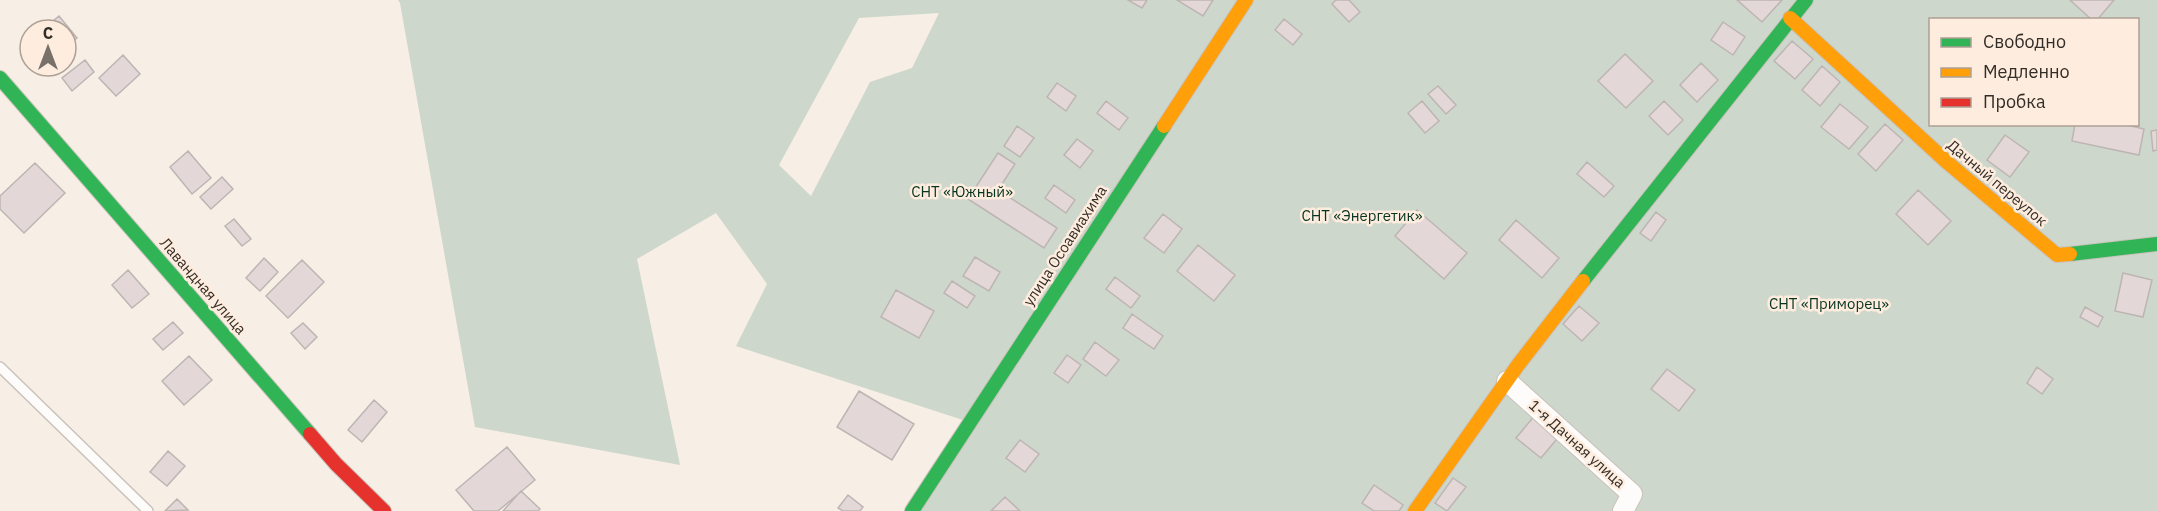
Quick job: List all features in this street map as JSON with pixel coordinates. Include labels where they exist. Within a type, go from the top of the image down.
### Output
[{"type":"street","name":"улица Осоавиахима","points":[[912,511],[1246,0]]},
{"type":"street","points":[[1415,511],[1507,381],[1806,0]]},
{"type":"street","name":"Дачный переулок","points":[[1790,18],[1948,163],[2057,255],[2157,244]]},
{"type":"street","name":"Лавандная улица","points":[[0,78],[336,464],[384,511]]},
{"type":"street","name":"1-я Дачная улица","points":[[1507,381],[1632,494],[1623,511]]},
{"type":"lane","points":[[0,367],[148,511]]},
{"type":"green space","points":[[398,0],[2157,0],[2157,511],[912,511],[969,422],[736,346],[767,284],[716,213],[637,259],[680,465],[475,427]],"holes":[[[939,13],[912,68],[870,82],[811,196],[779,165],[859,18]]]},
{"type":"building","points":[[1128,0],[1147,0],[1142,8]]},
{"type":"building","points":[[1177,0],[1213,0],[1203,16]]},
{"type":"building","points":[[1336,0],[1349,0],[1360,12],[1349,22],[1332,4]]},
{"type":"building","points":[[1737,0],[1782,0],[1762,22]]},
{"type":"building","points":[[2070,0],[2114,0],[2099,18],[2090,18]]},
{"type":"building","points":[[1284,19],[1302,34],[1293,45],[1275,30]]},
{"type":"building","points":[[1723,22],[1745,37],[1733,55],[1711,40]]},
{"type":"building","points":[[1792,41],[1813,59],[1795,79],[1774,61]]},
{"type":"building","points":[[1625,54],[1653,81],[1626,108],[1598,81]]},
{"type":"building","points":[[123,55],[140,74],[116,96],[99,78]]},
{"type":"building","points":[[85,60],[94,72],[72,91],[62,78],[78,78],[78,65]]},
{"type":"building","points":[[1701,63],[1718,80],[1697,102],[1680,85]]},
{"type":"building","points":[[1822,66],[1840,82],[1820,106],[1802,90]]},
{"type":"building","points":[[1057,83],[1076,96],[1066,111],[1047,97]]},
{"type":"building","points":[[1438,86],[1456,105],[1446,114],[1428,94]]},
{"type":"building","points":[[1106,101],[1128,118],[1119,130],[1097,113]]},
{"type":"building","points":[[1422,101],[1439,121],[1425,133],[1408,113]]},
{"type":"building","points":[[1664,101],[1683,120],[1668,135],[1649,116]]},
{"type":"building","points":[[1840,104],[1868,127],[1849,149],[1821,127]]},
{"type":"building","points":[[1885,124],[1903,140],[1876,171],[1858,154]]},
{"type":"building","points":[[1017,126],[1034,138],[1020,157],[1004,146]]},
{"type":"building","points":[[2075,126],[2131,126],[2144,129],[2139,155],[2072,141]]},
{"type":"building","points":[[2157,130],[2157,150],[2153,151],[2151,131]]},
{"type":"building","points":[[2005,135],[2029,152],[2010,177],[1987,160]]},
{"type":"building","points":[[1077,139],[1093,151],[1080,168],[1064,155]]},
{"type":"building","points":[[188,151],[211,178],[192,194],[170,167]]},
{"type":"building","points":[[998,153],[1015,164],[998,190],[1057,228],[1044,248],[968,199]]},
{"type":"building","points":[[1587,162],[1614,186],[1604,197],[1577,174]]},
{"type":"building","points":[[35,163],[65,193],[24,233],[0,209],[0,196]]},
{"type":"building","points":[[222,177],[233,189],[211,209],[200,197]]},
{"type":"building","points":[[1054,185],[1075,200],[1066,213],[1045,198]]},
{"type":"building","points":[[1918,190],[1951,221],[1928,245],[1896,214]]},
{"type":"building","points":[[1417,210],[1467,253],[1444,279],[1395,236]]},
{"type":"building","points":[[1656,212],[1666,220],[1651,241],[1640,233]]},
{"type":"building","points":[[1163,214],[1182,229],[1164,253],[1144,238]]},
{"type":"building","points":[[234,219],[251,239],[242,246],[225,226]]},
{"type":"building","points":[[1516,220],[1559,258],[1542,278],[1499,240]]},
{"type":"building","points":[[1198,245],[1235,275],[1214,301],[1177,271]]},
{"type":"building","points":[[975,257],[1000,272],[989,291],[963,276]]},
{"type":"building","points":[[264,258],[278,272],[260,291],[246,278]]},
{"type":"building","points":[[302,260],[324,282],[288,318],[266,296]]},
{"type":"building","points":[[128,270],[149,294],[132,308],[112,285]]},
{"type":"building","points":[[2123,273],[2152,280],[2143,317],[2115,311]]},
{"type":"building","points":[[1115,277],[1140,296],[1131,308],[1106,289]]},
{"type":"building","points":[[952,281],[975,296],[967,308],[944,293]]},
{"type":"building","points":[[896,290],[934,311],[919,338],[881,317]]},
{"type":"building","points":[[1579,306],[1599,323],[1582,341],[1563,324]]},
{"type":"building","points":[[2085,307],[2103,317],[2098,327],[2080,317]]},
{"type":"building","points":[[1132,314],[1163,336],[1154,349],[1123,328]]},
{"type":"building","points":[[173,322],[183,333],[163,350],[153,339]]},
{"type":"building","points":[[303,323],[317,337],[305,349],[291,333]]},
{"type":"building","points":[[1095,342],[1119,360],[1106,376],[1083,359]]},
{"type":"building","points":[[1067,355],[1081,365],[1068,383],[1054,373]]},
{"type":"building","points":[[189,356],[212,380],[184,405],[162,381]]},
{"type":"building","points":[[2037,367],[2053,379],[2042,394],[2027,383]]},
{"type":"building","points":[[1667,369],[1695,390],[1679,411],[1651,389]]},
{"type":"building","points":[[859,391],[914,424],[892,460],[837,427]]},
{"type":"building","points":[[374,400],[387,412],[362,442],[348,430]]},
{"type":"building","points":[[1536,414],[1561,434],[1541,458],[1516,438]]},
{"type":"building","points":[[1020,440],[1039,454],[1025,472],[1006,458]]},
{"type":"building","points":[[507,447],[535,480],[498,511],[474,511],[456,490]]},
{"type":"building","points":[[168,451],[185,466],[167,486],[150,472]]},
{"type":"building","points":[[1453,478],[1466,487],[1447,511],[1435,503]]},
{"type":"building","points":[[1374,485],[1403,505],[1399,511],[1374,511],[1362,503]]},
{"type":"building","points":[[521,491],[540,509],[538,511],[503,511]]},
{"type":"building","points":[[848,495],[863,507],[860,511],[843,511],[838,508]]},
{"type":"building","points":[[1005,497],[1020,511],[991,511]]},
{"type":"building","points":[[177,499],[188,510],[165,511]]},
{"type":"traffic: fast","points":[[1583,281],[1806,0]]},
{"type":"traffic: fast","points":[[0,78],[310,434]]},
{"type":"traffic: fast","points":[[912,511],[1164,126]]},
{"type":"traffic: fast","points":[[2070,254],[2157,244]]},
{"type":"traffic: slow","points":[[1164,126],[1246,0]]},
{"type":"traffic: slow","points":[[1790,18],[1948,163],[2057,255],[2070,254]]},
{"type":"traffic: slow","points":[[1415,511],[1518,365],[1583,281]]},
{"type":"traffic: jam","points":[[310,434],[336,464],[384,511]]},
{"type":"park label","name":"СНТ «Южный»","points":[[962,192]]},
{"type":"park label","name":"СНТ «Энергетик»","points":[[1362,216]]},
{"type":"park label","name":"СНТ «Приморец»","points":[[1829,304]]}]
